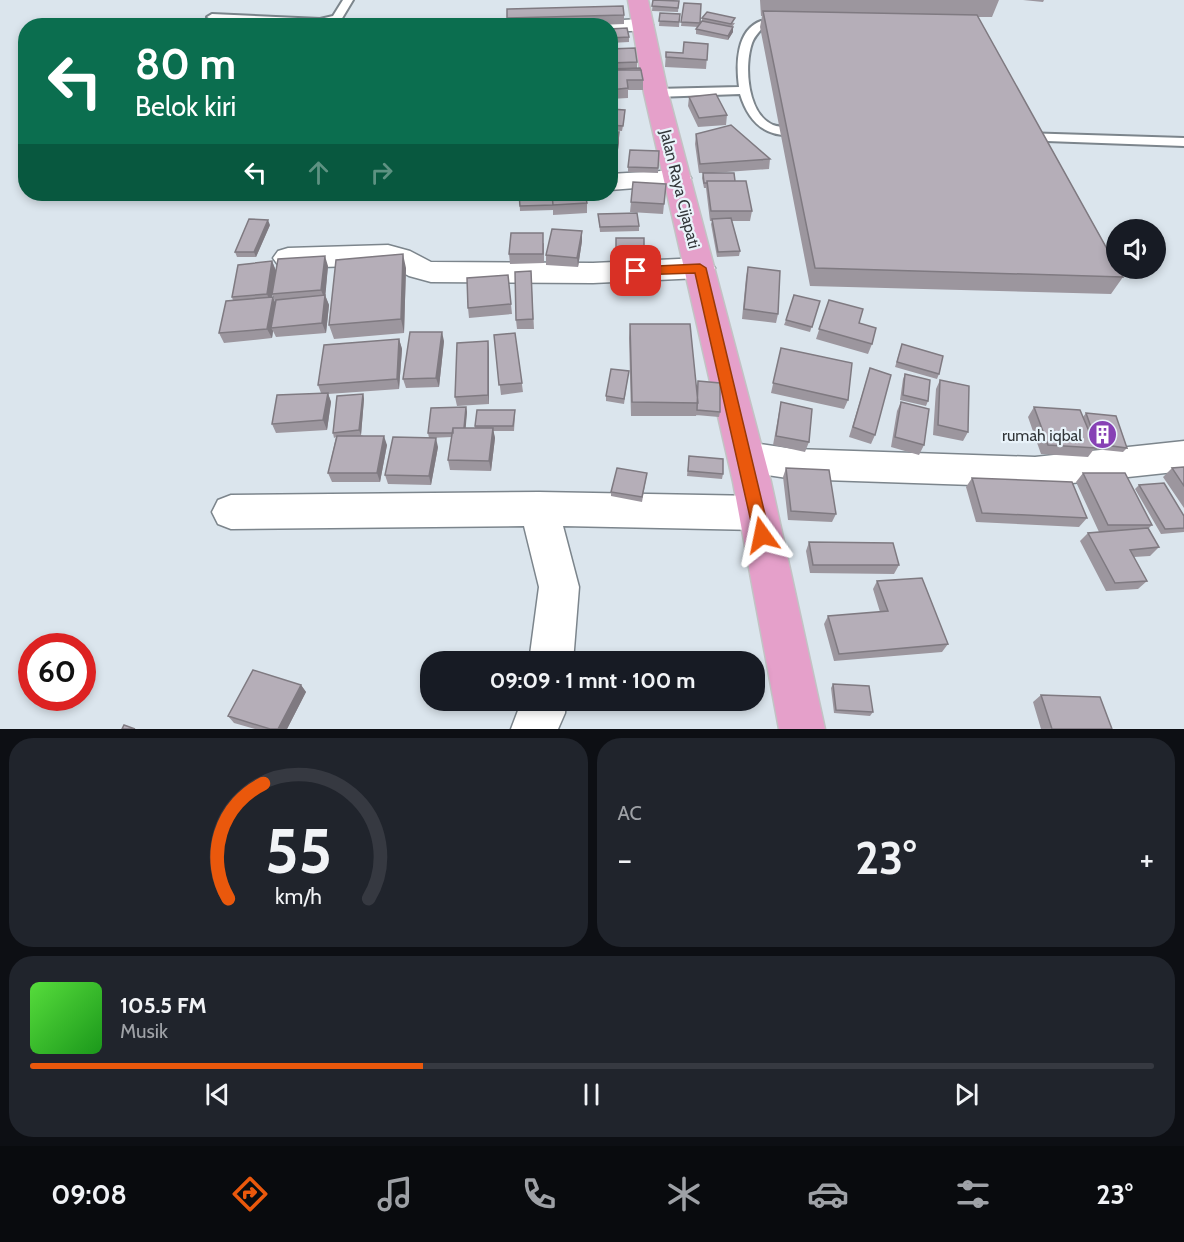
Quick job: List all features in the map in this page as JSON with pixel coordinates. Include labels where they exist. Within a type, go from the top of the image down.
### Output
[{"type":"main road","name":"Jalan Raya Cijapati","points":[[630,17],[656,93],[746,457],[802,729]]},
{"type":"street","points":[[618,182],[678,178]]},
{"type":"street","points":[[288,258],[388,255],[400,258],[417,269],[431,272],[593,273],[700,268]]},
{"type":"street","points":[[746,457],[830,466],[1035,472],[1184,456]]},
{"type":"street","points":[[231,512],[539,510],[758,513]]},
{"type":"street","points":[[539,510],[559,587],[552,651]]},
{"type":"street","points":[[534,729],[542,711]]},
{"type":"lane","points":[[337,18],[348,0]]},
{"type":"lane","points":[[212,17],[234,18]]},
{"type":"lane","points":[[761,24],[754,28],[747,38],[742,58],[745,90],[756,118],[766,126],[776,129],[812,131]]},
{"type":"lane","points":[[656,93],[745,90]]},
{"type":"lane","points":[[1004,137],[1184,142]]},
{"type":"building","points":[[653,0],[679,1],[678,8],[652,6]]},
{"type":"building","points":[[684,3],[701,4],[700,23],[681,22]]},
{"type":"building","points":[[623,6],[624,15],[507,18],[507,9]]},
{"type":"building","points":[[763,11],[977,15],[1106,247],[1106,277],[815,268]]},
{"type":"building","points":[[707,12],[735,18],[731,24],[702,18]]},
{"type":"building","points":[[660,13],[680,14],[679,22],[659,21]]},
{"type":"building","points":[[702,21],[733,27],[728,36],[696,29]]},
{"type":"building","points":[[627,28],[629,37],[618,38],[618,29]]},
{"type":"building","points":[[684,42],[708,44],[707,60],[666,57],[666,52],[683,53]]},
{"type":"building","points":[[635,48],[637,62],[618,63],[618,49]]},
{"type":"building","points":[[640,68],[641,70],[618,70]]},
{"type":"building","points":[[618,70],[641,70],[643,80],[627,80],[628,88],[618,89]]},
{"type":"building","points":[[716,94],[727,115],[699,118],[689,97]]},
{"type":"building","points":[[618,110],[625,110],[623,126],[618,126]]},
{"type":"building","points":[[731,125],[770,159],[700,164],[696,134]]},
{"type":"building","points":[[630,150],[659,151],[658,168],[628,167]]},
{"type":"building","points":[[703,173],[734,173],[735,181],[707,181],[704,183]]},
{"type":"building","points":[[707,181],[746,181],[752,211],[711,211]]},
{"type":"building","points":[[633,182],[666,184],[664,204],[631,202]]},
{"type":"building","points":[[520,201],[553,201],[553,205],[520,206]]},
{"type":"building","points":[[553,201],[587,201],[587,203],[553,205]]},
{"type":"building","points":[[637,213],[639,226],[600,227],[598,214]]},
{"type":"building","points":[[731,218],[740,251],[718,252],[712,219]]},
{"type":"building","points":[[249,219],[268,220],[254,252],[235,252]]},
{"type":"building","points":[[552,229],[582,231],[577,258],[546,255]]},
{"type":"building","points":[[511,233],[543,233],[543,254],[509,254]]},
{"type":"building","points":[[616,238],[644,238],[644,260],[616,259]]},
{"type":"building","points":[[403,254],[401,319],[329,325],[336,260]]},
{"type":"building","points":[[325,256],[321,290],[272,294],[278,259]]},
{"type":"building","points":[[272,261],[267,294],[232,297],[238,265]]},
{"type":"building","points":[[748,267],[780,271],[778,314],[744,309]]},
{"type":"building","points":[[531,271],[533,319],[516,320],[515,272]]},
{"type":"building","points":[[508,275],[511,304],[468,308],[467,278]]},
{"type":"building","points":[[325,295],[322,323],[271,328],[276,300]]},
{"type":"building","points":[[794,295],[820,301],[812,327],[786,320]]},
{"type":"building","points":[[273,297],[267,329],[219,333],[226,301]]},
{"type":"building","points":[[829,300],[863,309],[859,323],[876,328],[872,344],[819,329]]},
{"type":"building","points":[[630,324],[690,324],[698,403],[632,402]]},
{"type":"building","points":[[410,332],[442,332],[436,378],[403,379]]},
{"type":"building","points":[[515,333],[522,383],[499,385],[494,335]]},
{"type":"building","points":[[399,339],[397,379],[318,385],[324,345]]},
{"type":"building","points":[[488,341],[488,395],[455,397],[457,343]]},
{"type":"building","points":[[902,344],[943,356],[939,374],[897,362]]},
{"type":"building","points":[[781,348],[852,363],[848,400],[773,383]]},
{"type":"building","points":[[870,368],[891,375],[875,435],[853,427]]},
{"type":"building","points":[[611,369],[629,371],[624,399],[606,396]]},
{"type":"building","points":[[905,374],[930,380],[928,401],[903,395]]},
{"type":"building","points":[[940,380],[969,386],[968,432],[938,425]]},
{"type":"building","points":[[698,381],[720,383],[720,412],[697,410]]},
{"type":"building","points":[[328,393],[323,420],[272,424],[277,395]]},
{"type":"building","points":[[363,394],[359,430],[333,433],[337,396]]},
{"type":"building","points":[[781,402],[812,409],[809,442],[776,436]]},
{"type":"building","points":[[901,402],[929,409],[924,445],[895,437]]},
{"type":"building","points":[[466,407],[464,428],[453,428],[453,433],[428,433],[431,408]]},
{"type":"building","points":[[1034,407],[1080,410],[1096,448],[1048,445]]},
{"type":"building","points":[[477,410],[515,410],[513,426],[475,426]]},
{"type":"building","name":"rumah iqbal","points":[[1086,413],[1116,416],[1127,448],[1097,444]]},
{"type":"building","points":[[453,428],[493,428],[489,461],[448,460]]},
{"type":"building","points":[[337,436],[384,436],[377,473],[328,473]]},
{"type":"building","points":[[393,437],[436,438],[429,476],[385,475]]},
{"type":"building","points":[[689,456],[723,459],[723,474],[688,471]]},
{"type":"building","points":[[1184,467],[1184,486],[1172,468]]},
{"type":"building","points":[[617,468],[647,473],[642,497],[611,492]]},
{"type":"building","points":[[786,468],[829,470],[836,514],[791,511]]},
{"type":"building","points":[[1083,473],[1125,473],[1152,525],[1108,525]]},
{"type":"building","points":[[972,478],[1072,482],[1087,518],[982,513]]},
{"type":"building","points":[[1164,483],[1184,516],[1184,528],[1165,529],[1139,485]]},
{"type":"building","points":[[1148,528],[1159,547],[1130,550],[1147,581],[1115,583],[1088,533]]},
{"type":"building","points":[[809,542],[893,543],[899,565],[813,565]]},
{"type":"building","points":[[922,578],[948,644],[839,654],[828,616],[888,611],[877,581]]},
{"type":"building","points":[[253,670],[301,685],[278,729],[270,729],[228,716]]},
{"type":"building","points":[[833,684],[869,686],[873,712],[836,710]]},
{"type":"building","points":[[1041,695],[1100,697],[1112,729],[1052,729]]},
{"type":"building","points":[[124,725],[135,729],[122,729]]},
{"type":"place","name":"rumah iqbal","points":[[1103,435]]},
{"type":"route","points":[[636,271],[700,268],[752,482],[762,535]]}]
